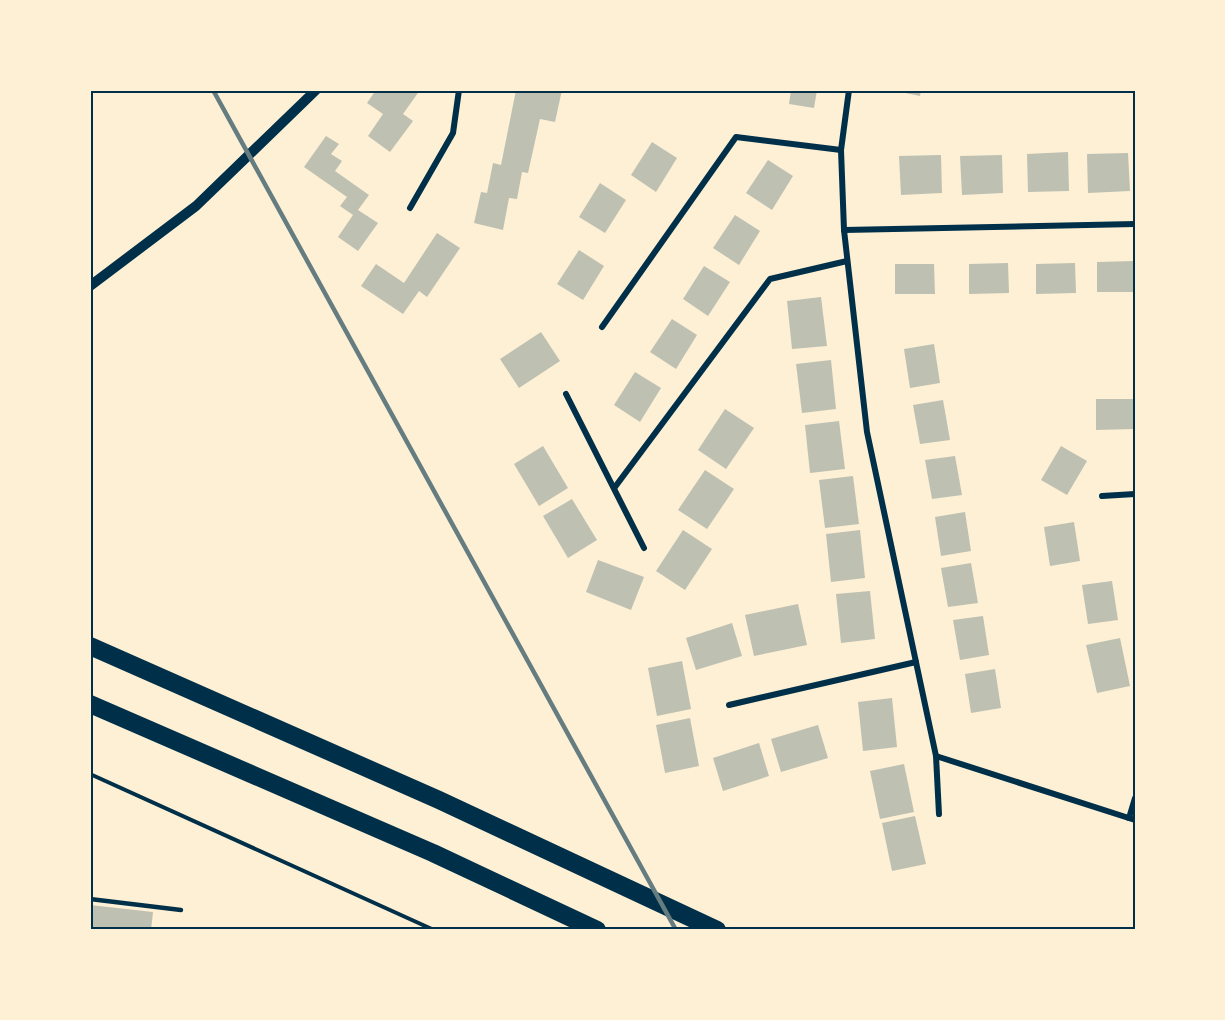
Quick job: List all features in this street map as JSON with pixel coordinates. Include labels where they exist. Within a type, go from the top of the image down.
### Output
[{"type":"highway","points":[[90,646],[439,800],[717,930]]},
{"type":"highway","points":[[90,704],[433,853],[597,930]]},
{"type":"highway","points":[[433,853],[570,930]]},
{"type":"highway","points":[[695,919],[728,930]]},
{"type":"street","points":[[90,286],[196,206],[316,90]]},
{"type":"street","points":[[410,208],[453,134],[459,90]]},
{"type":"street","points":[[849,90],[841,150],[843,230],[867,432],[936,756],[939,814]]},
{"type":"street","points":[[602,327],[736,137],[841,150]]},
{"type":"street","points":[[843,230],[1135,224]]},
{"type":"street","points":[[615,487],[770,279],[847,261]]},
{"type":"street","points":[[566,394],[644,548]]},
{"type":"street","points":[[1102,496],[1135,494]]},
{"type":"street","points":[[729,705],[916,662]]},
{"type":"street","points":[[936,756],[1132,819],[1135,798]]},
{"type":"lane","points":[[90,899],[181,910]]},
{"type":"path","points":[[90,774],[434,930]]},
{"type":"building","points":[[376,90],[420,90],[403,114],[413,121],[390,152],[368,136],[383,114],[367,103]]},
{"type":"building","points":[[516,90],[562,90],[555,122],[540,119],[528,173],[522,172],[517,199],[509,198],[503,230],[474,223],[481,192],[487,193],[493,163],[501,165]]},
{"type":"building","points":[[791,90],[817,90],[814,108],[789,104]]},
{"type":"building","points":[[890,90],[921,90],[920,96]]},
{"type":"building","points":[[326,136],[339,144],[331,154],[342,161],[335,171],[369,195],[358,210],[378,223],[358,251],[338,237],[353,215],[340,206],[347,197],[304,167]]},
{"type":"building","points":[[652,142],[677,158],[656,192],[631,175]]},
{"type":"building","points":[[1068,152],[1069,191],[1028,192],[1027,154]]},
{"type":"building","points":[[1128,153],[1130,191],[1088,193],[1087,154]]},
{"type":"building","points":[[941,155],[942,193],[901,195],[899,156]]},
{"type":"building","points":[[1002,155],[1003,193],[962,195],[960,156]]},
{"type":"building","points":[[768,160],[793,176],[772,210],[746,193]]},
{"type":"building","points":[[600,183],[626,200],[605,233],[579,217]]},
{"type":"building","points":[[735,215],[760,231],[739,265],[713,248]]},
{"type":"building","points":[[437,233],[460,248],[427,297],[419,291],[403,314],[361,286],[376,264],[404,283]]},
{"type":"building","points":[[579,250],[604,266],[583,300],[557,284]]},
{"type":"building","points":[[1135,261],[1135,292],[1097,292],[1097,262]]},
{"type":"building","points":[[1008,263],[1009,293],[969,294],[969,264]]},
{"type":"building","points":[[1075,263],[1076,293],[1036,294],[1036,264]]},
{"type":"building","points":[[895,264],[934,264],[935,294],[895,294]]},
{"type":"building","points":[[704,266],[730,282],[708,316],[683,299]]},
{"type":"building","points":[[821,297],[827,346],[792,349],[787,301]]},
{"type":"building","points":[[672,319],[697,335],[676,369],[650,352]]},
{"type":"building","points":[[541,332],[560,361],[519,388],[500,359]]},
{"type":"building","points":[[934,344],[940,383],[910,388],[904,349]]},
{"type":"building","points":[[831,360],[836,409],[802,413],[796,364]]},
{"type":"building","points":[[635,372],[661,388],[640,422],[614,405]]},
{"type":"building","points":[[1096,399],[1135,399],[1135,429],[1096,430]]},
{"type":"building","points":[[943,400],[950,440],[920,444],[913,405]]},
{"type":"building","points":[[725,409],[754,428],[726,469],[698,450]]},
{"type":"building","points":[[839,421],[845,469],[810,473],[805,425]]},
{"type":"building","points":[[543,446],[568,488],[539,506],[514,464]]},
{"type":"building","points":[[1061,446],[1087,461],[1067,495],[1041,480]]},
{"type":"building","points":[[955,456],[962,495],[932,499],[925,460]]},
{"type":"building","points":[[705,470],[734,489],[707,529],[678,510]]},
{"type":"building","points":[[853,476],[859,524],[825,528],[819,480]]},
{"type":"building","points":[[572,499],[597,540],[568,558],[543,516]]},
{"type":"building","points":[[965,512],[971,551],[941,556],[935,517]]},
{"type":"building","points":[[1074,522],[1080,561],[1050,566],[1044,527]]},
{"type":"building","points":[[683,530],[712,549],[685,590],[656,571]]},
{"type":"building","points":[[860,530],[865,578],[831,582],[826,534]]},
{"type":"building","points":[[598,560],[644,577],[631,610],[586,592]]},
{"type":"building","points":[[971,563],[978,603],[948,607],[941,568]]},
{"type":"building","points":[[1112,581],[1118,620],[1088,624],[1082,585]]},
{"type":"building","points":[[870,591],[875,639],[841,643],[836,594]]},
{"type":"building","points":[[798,604],[807,645],[754,656],[745,615]]},
{"type":"building","points":[[983,616],[989,655],[960,660],[953,620]]},
{"type":"building","points":[[732,623],[742,656],[696,670],[686,638]]},
{"type":"building","points":[[1120,638],[1130,686],[1097,693],[1086,645]]},
{"type":"building","points":[[682,661],[691,709],[657,716],[648,668]]},
{"type":"building","points":[[995,669],[1001,708],[971,713],[965,674]]},
{"type":"building","points":[[892,698],[897,747],[863,751],[858,702]]},
{"type":"building","points":[[690,718],[699,766],[665,773],[656,725]]},
{"type":"building","points":[[818,725],[828,758],[781,772],[771,739]]},
{"type":"building","points":[[759,743],[769,776],[723,791],[713,758]]},
{"type":"building","points":[[904,764],[914,812],[880,819],[870,771]]},
{"type":"building","points":[[915,816],[926,864],[892,871],[882,823]]},
{"type":"building","points":[[90,905],[153,912],[151,930],[90,930]]},
{"type":"railway","points":[[213,90],[676,930]]}]
